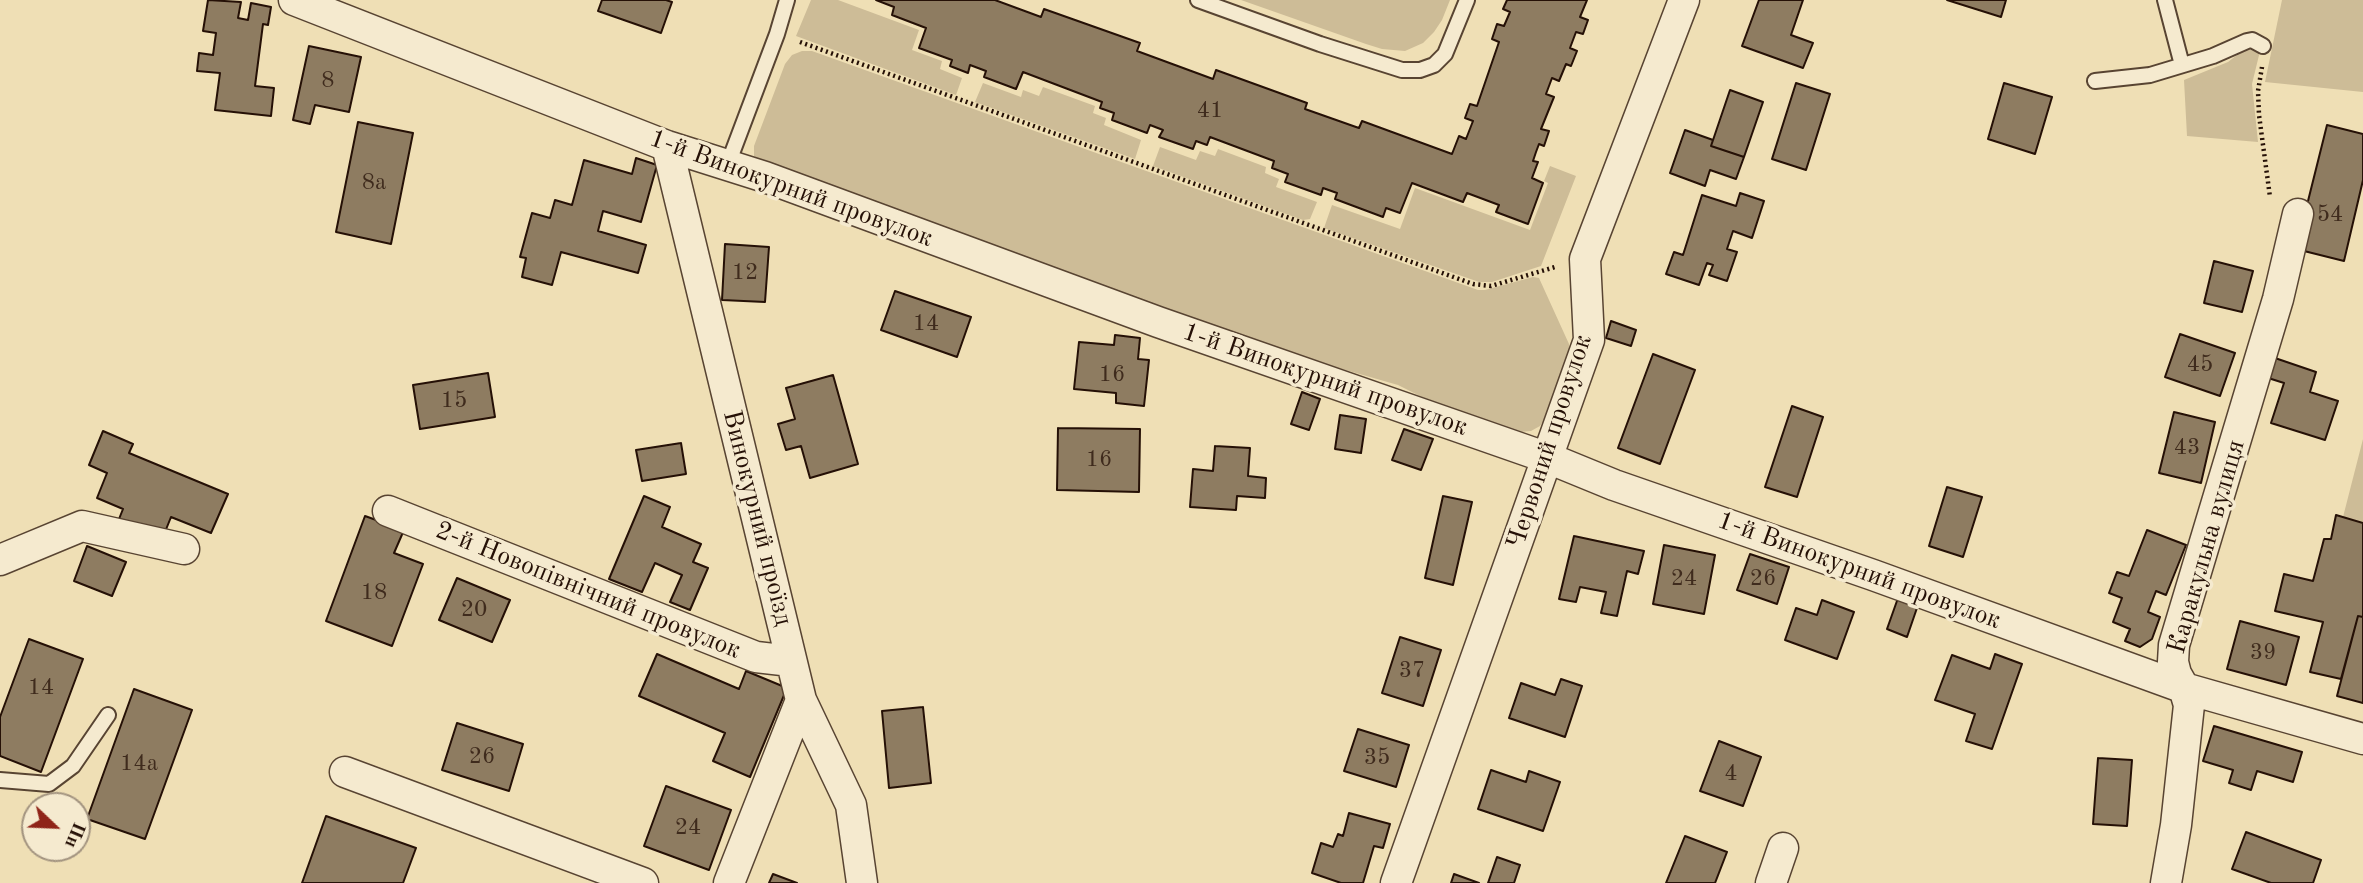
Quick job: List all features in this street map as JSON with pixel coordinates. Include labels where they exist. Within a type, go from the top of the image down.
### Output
[{"type":"street","name":"1-й Винокурний провулок","points":[[294,0],[667,146],[727,164],[1158,322],[1548,458],[1614,485],[1873,575],[2184,688],[2363,739]]},
{"type":"street","name":"Червоний провулок","points":[[1396,883],[1589,340],[1585,259],[1684,0]]},
{"type":"street","name":"Винокурний проїзд","points":[[667,146],[801,700],[851,805],[862,883]]},
{"type":"street","name":"Каракульна вулиця","points":[[2166,883],[2176,825],[2189,705],[2173,662],[2174,645],[2278,299],[2298,214]]},
{"type":"street","name":"2-й Новопівнічний провулок","points":[[388,511],[756,657],[791,662]]},
{"type":"street","points":[[0,560],[82,526],[184,549]]},
{"type":"street","points":[[729,883],[801,700]]},
{"type":"street","points":[[345,772],[643,883]]},
{"type":"street","points":[[1770,883],[1783,848]]},
{"type":"lane","points":[[727,164],[777,34],[787,0]]},
{"type":"lane","points":[[1198,0],[1391,67],[1420,71],[1434,65],[1445,54],[1467,0]]},
{"type":"lane","points":[[2165,0],[2182,65]]},
{"type":"lane","points":[[2095,81],[2150,75],[2213,56],[2247,41],[2252,40],[2263,46]]},
{"type":"lane","points":[[0,780],[49,784],[73,766],[108,715]]},
{"type":"path","points":[[777,34],[1473,284],[1491,286],[1585,259]]},
{"type":"path","points":[[2263,46],[2264,60],[2258,91],[2259,115],[2270,200],[2298,214]]},
{"type":"shaded area","points":[[811,0],[838,0],[919,30],[912,50],[942,61],[940,69],[962,78],[956,95],[796,36]]},
{"type":"shaded area","points":[[1241,0],[1450,0],[1434,32],[1423,43],[1405,51],[1382,49]]},
{"type":"shaded area","points":[[2282,0],[2363,0],[2363,92],[2265,82]]},
{"type":"shaded area","points":[[2246,48],[2260,51],[2252,84],[2258,142],[2187,136],[2184,80],[2228,62]]},
{"type":"shaded area","points":[[812,51],[1478,290],[1533,277],[1539,278],[1569,344],[1569,356],[1547,415],[1540,426],[1531,431],[1520,432],[1422,397],[1398,385],[1335,367],[1171,312],[758,161],[754,156],[754,146],[785,64],[792,55]]},
{"type":"shaded area","points":[[983,83],[1021,97],[1023,90],[1039,96],[1043,87],[1095,106],[1093,113],[1106,118],[1104,125],[1141,140],[1135,159],[975,102]]},
{"type":"shaded area","points":[[1160,147],[1196,160],[1200,151],[1215,156],[1218,149],[1266,167],[1265,173],[1279,179],[1276,187],[1317,202],[1310,219],[1303,220],[1153,166]]},
{"type":"shaded area","points":[[1550,166],[1576,176],[1541,266],[1492,282],[1479,282],[1324,228],[1332,205],[1400,229],[1415,188],[1530,230],[1548,183],[1544,181]]},
{"type":"shaded area","points":[[2363,439],[2363,523],[2343,517]]},
{"type":"building","points":[[208,0],[241,2],[238,18],[248,20],[251,3],[271,7],[268,25],[263,24],[255,86],[274,88],[271,116],[215,110],[220,73],[197,71],[199,53],[213,55],[216,33],[203,31]]},
{"type":"building","points":[[602,0],[672,2],[661,33],[598,11]]},
{"type":"building","points":[[876,0],[995,0],[1041,17],[1044,9],[1140,43],[1137,51],[1213,79],[1216,70],[1307,103],[1305,109],[1359,128],[1362,121],[1452,154],[1459,136],[1466,139],[1473,121],[1465,118],[1470,104],[1477,106],[1499,42],[1492,39],[1497,24],[1504,26],[1510,12],[1503,9],[1507,0],[1587,0],[1580,17],[1588,20],[1583,34],[1576,32],[1570,48],[1577,51],[1571,66],[1566,64],[1559,81],[1552,78],[1546,94],[1554,97],[1541,129],[1549,131],[1544,146],[1539,144],[1536,152],[1533,161],[1538,162],[1532,178],[1543,183],[1528,224],[1496,212],[1499,205],[1467,193],[1463,202],[1412,183],[1400,213],[1386,208],[1383,217],[1335,199],[1337,193],[1323,188],[1321,195],[1285,182],[1288,174],[1272,168],[1274,161],[1210,137],[1207,145],[1196,141],[1193,149],[1159,137],[1163,130],[1150,125],[1147,133],[1112,120],[1114,113],[1100,108],[1102,102],[1023,72],[1016,89],[984,77],[986,71],[970,65],[968,73],[950,66],[952,60],[919,48],[926,28],[892,15],[894,7]]},
{"type":"building","points":[[1759,0],[1803,0],[1791,35],[1813,43],[1803,68],[1742,46]]},
{"type":"building","points":[[1947,0],[2006,0],[2001,17]]},
{"type":"building","points":[[309,46],[361,57],[349,112],[315,105],[310,124],[293,120]]},
{"type":"building","points":[[1796,83],[1830,94],[1806,170],[1772,159]]},
{"type":"building","points":[[2004,83],[2052,97],[2035,154],[1988,139]]},
{"type":"building","points":[[1730,90],[1763,102],[1744,157],[1711,146]]},
{"type":"building","points":[[358,122],[413,133],[391,244],[336,232]]},
{"type":"building","points":[[2327,125],[2363,134],[2363,180],[2344,261],[2296,249]]},
{"type":"building","points":[[1685,130],[1713,140],[1711,146],[1744,157],[1736,179],[1710,170],[1705,186],[1670,173]]},
{"type":"building","points":[[636,158],[657,165],[641,222],[603,211],[598,231],[646,245],[638,273],[561,252],[552,285],[522,277],[526,258],[520,257],[532,213],[550,218],[555,200],[572,205],[584,160],[632,174]]},
{"type":"building","points":[[1740,193],[1764,201],[1752,238],[1733,231],[1727,249],[1737,252],[1727,281],[1709,275],[1713,265],[1707,263],[1699,285],[1666,274],[1674,252],[1683,255],[1702,195],[1736,206]]},
{"type":"building","points":[[725,244],[769,247],[765,302],[722,300]]},
{"type":"building","points":[[2214,261],[2253,271],[2242,312],[2204,303]]},
{"type":"building","points":[[895,291],[971,317],[957,357],[881,330]]},
{"type":"building","points":[[1611,321],[1636,330],[1631,346],[1606,338]]},
{"type":"building","points":[[2180,334],[2235,353],[2220,396],[2165,377]]},
{"type":"building","points":[[1115,335],[1140,338],[1138,359],[1149,360],[1144,406],[1116,403],[1116,393],[1074,389],[1079,342],[1114,345]]},
{"type":"building","points":[[1653,354],[1695,370],[1660,464],[1618,448]]},
{"type":"building","points":[[2272,357],[2316,372],[2310,392],[2338,401],[2325,440],[2271,423],[2284,383],[2265,377]]},
{"type":"building","points":[[488,373],[495,417],[420,429],[413,385]]},
{"type":"building","points":[[833,375],[858,464],[810,478],[801,446],[786,450],[778,424],[795,419],[786,388]]},
{"type":"building","points":[[1302,392],[1320,399],[1309,430],[1291,424]]},
{"type":"building","points":[[1792,406],[1823,417],[1797,497],[1765,487]]},
{"type":"building","points":[[2174,412],[2215,422],[2201,483],[2159,473]]},
{"type":"building","points":[[1340,415],[1366,419],[1361,453],[1335,449]]},
{"type":"building","points":[[1058,428],[1140,429],[1139,492],[1057,490]]},
{"type":"building","points":[[1404,429],[1433,439],[1421,470],[1392,460]]},
{"type":"building","points":[[103,431],[133,444],[129,453],[228,494],[211,533],[171,517],[163,537],[119,519],[123,509],[97,498],[107,473],[89,465]]},
{"type":"building","points":[[681,443],[686,474],[642,481],[636,450]]},
{"type":"building","points":[[1215,446],[1250,448],[1248,476],[1266,478],[1265,498],[1237,496],[1236,510],[1190,507],[1193,469],[1213,471]]},
{"type":"building","points":[[1947,487],[1982,497],[1963,557],[1929,546]]},
{"type":"building","points":[[644,496],[670,507],[662,527],[701,544],[693,562],[708,568],[690,610],[670,602],[682,575],[655,563],[642,592],[609,579]]},
{"type":"building","points":[[1443,496],[1472,502],[1453,585],[1425,578]]},
{"type":"building","points":[[2336,515],[2363,523],[2363,617],[2358,616],[2341,679],[2310,672],[2323,622],[2275,611],[2284,574],[2313,581],[2324,539],[2331,539]]},
{"type":"building","points":[[365,516],[404,530],[394,553],[423,564],[392,646],[326,621]]},
{"type":"building","points":[[2147,530],[2186,545],[2166,595],[2156,591],[2148,612],[2160,617],[2152,639],[2140,647],[2125,641],[2130,629],[2113,622],[2122,598],[2109,593],[2117,572],[2129,576]]},
{"type":"building","points":[[1574,536],[1644,551],[1638,574],[1627,571],[1617,616],[1601,613],[1606,592],[1580,587],[1576,602],[1559,599]]},
{"type":"building","points":[[1664,545],[1715,555],[1704,614],[1653,604]]},
{"type":"building","points":[[87,546],[126,562],[112,596],[74,581]]},
{"type":"building","points":[[1750,554],[1789,567],[1777,604],[1737,590]]},
{"type":"building","points":[[457,578],[510,600],[492,642],[439,620]]},
{"type":"building","points":[[1898,598],[1918,605],[1907,637],[1887,629]]},
{"type":"building","points":[[1822,600],[1854,612],[1837,659],[1785,640],[1796,608],[1817,615]]},
{"type":"building","points":[[2358,616],[2363,617],[2363,703],[2337,696]]},
{"type":"building","points":[[2240,621],[2299,637],[2286,685],[2227,669]]},
{"type":"building","points":[[1400,637],[1441,650],[1423,706],[1382,693]]},
{"type":"building","points":[[29,639],[83,659],[41,772],[0,756],[0,717]]},
{"type":"building","points":[[657,654],[739,689],[746,671],[787,688],[750,777],[713,761],[725,733],[639,696]]},
{"type":"building","points":[[1995,654],[2022,664],[1992,749],[1966,741],[1975,714],[1935,700],[1952,655],[1990,669]]},
{"type":"building","points":[[1561,679],[1582,686],[1565,737],[1509,718],[1521,683],[1555,695]]},
{"type":"building","points":[[134,689],[192,710],[145,839],[91,820],[91,808]]},
{"type":"building","points":[[923,707],[931,783],[889,788],[882,711]]},
{"type":"building","points":[[457,723],[523,744],[509,791],[442,770]]},
{"type":"building","points":[[2214,726],[2302,752],[2293,782],[2257,771],[2251,790],[2229,783],[2233,770],[2203,761]]},
{"type":"building","points":[[1358,729],[1409,745],[1396,787],[1344,771]]},
{"type":"building","points":[[1719,741],[1761,757],[1743,806],[1700,791]]},
{"type":"building","points":[[2098,758],[2132,760],[2127,826],[2093,824]]},
{"type":"building","points":[[1491,770],[1526,782],[1529,771],[1560,782],[1543,831],[1478,809]]},
{"type":"building","points":[[666,786],[731,810],[709,870],[644,846]]},
{"type":"building","points":[[1349,813],[1390,824],[1383,848],[1374,846],[1363,883],[1341,883],[1312,873],[1321,843],[1333,847],[1338,834],[1343,836]]},
{"type":"building","points":[[326,816],[416,848],[403,883],[302,883]]},
{"type":"building","points":[[2246,832],[2321,860],[2313,883],[2271,883],[2232,869]]},
{"type":"building","points":[[1685,836],[1727,852],[1715,883],[1666,883]]},
{"type":"building","points":[[1497,857],[1520,865],[1514,883],[1488,883]]},
{"type":"building","points":[[773,874],[797,883],[769,883]]},
{"type":"building","points":[[1454,874],[1479,883],[1451,883]]}]
